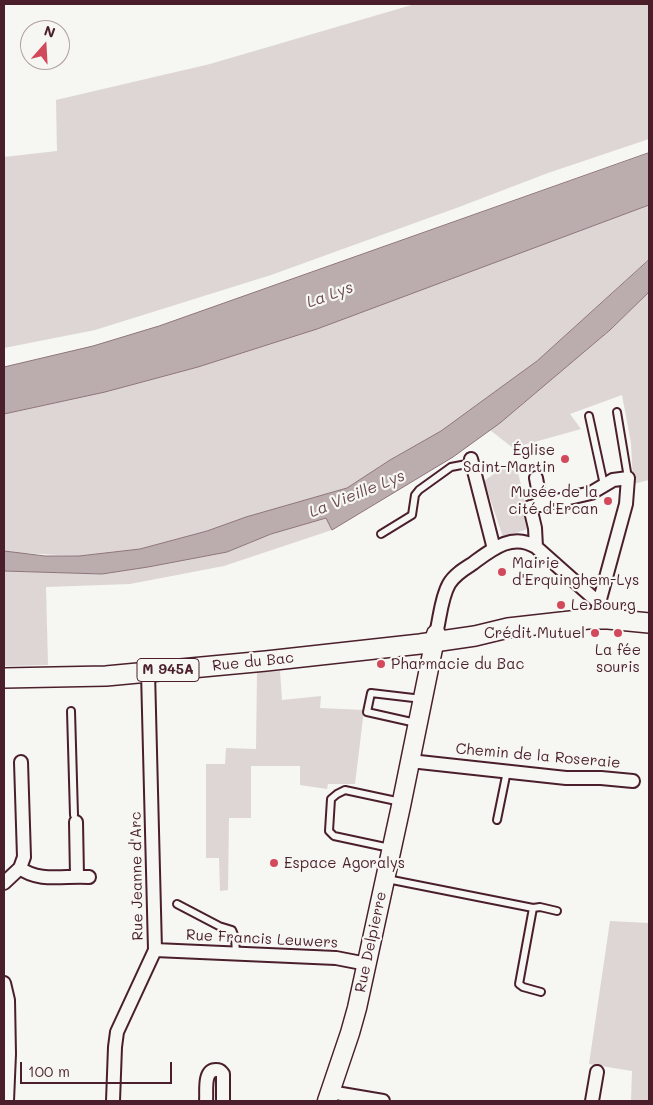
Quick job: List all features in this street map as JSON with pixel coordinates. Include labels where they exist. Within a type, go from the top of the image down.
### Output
[{"type":"main road","name":"M 945A","points":[[435,638],[480,635],[598,611],[649,615]]},
{"type":"main road","name":"M 945A","points":[[598,611],[649,623]]},
{"type":"main road","name":"Rue du Bac","points":[[9,679],[70,680],[367,649],[435,638]]},
{"type":"street","points":[[471,461],[494,549]]},
{"type":"street","points":[[536,478],[541,505]]},
{"type":"street","points":[[536,547],[530,507],[590,493],[613,480],[628,478],[626,504],[598,611]]},
{"type":"street","points":[[435,638],[450,582],[457,574],[494,549],[514,541],[524,542],[536,547],[598,611]]},
{"type":"street","name":"Rue Delpierre","points":[[329,1096],[352,1026],[367,964],[435,638]]},
{"type":"street","name":"Rue Jeanne d'Arc","points":[[113,1101],[117,1032],[155,950],[148,672]]},
{"type":"street","name":"Chemin de la Roseraie","points":[[410,761],[566,778],[633,780]]},
{"type":"street","points":[[4,883],[20,868],[24,860],[21,762]]},
{"type":"street","points":[[20,868],[38,877],[83,876],[75,819]]},
{"type":"street","name":"Rue Francis Leuwers","points":[[155,950],[336,958],[367,964]]},
{"type":"street","points":[[4,983],[7,996],[9,1054],[7,1101]]},
{"type":"street","points":[[206,1101],[207,1075],[216,1070],[223,1074],[223,1101]]},
{"type":"street","points":[[592,1101],[597,1072]]},
{"type":"street","points":[[329,1096],[383,1101]]},
{"type":"lane","points":[[617,412],[628,478]]},
{"type":"lane","points":[[589,416],[604,485]]},
{"type":"lane","points":[[381,534],[412,515],[415,495],[419,490],[452,467],[471,461]]},
{"type":"lane","points":[[418,723],[368,712],[371,693],[423,699]]},
{"type":"lane","points":[[71,711],[75,819]]},
{"type":"lane","points":[[497,820],[508,771]]},
{"type":"lane","points":[[392,848],[334,836],[330,831],[331,799],[345,790],[402,802]]},
{"type":"lane","points":[[385,879],[557,911]]},
{"type":"lane","points":[[177,904],[219,926],[232,930],[235,937],[236,954]]},
{"type":"lane","points":[[533,908],[519,984],[541,992]]},
{"type":"shaded area","points":[[415,4],[649,4],[649,139],[548,173],[271,275],[95,330],[4,348],[4,157],[57,151],[56,100],[210,64]]},
{"type":"shaded area","points":[[649,205],[649,260],[537,361],[441,431],[390,460],[347,488],[246,517],[207,531],[140,549],[79,556],[4,551],[4,414],[105,392],[198,367],[317,329]]},
{"type":"shaded area","points":[[649,292],[649,480],[633,484],[631,443],[622,395],[570,414],[581,429],[513,448],[490,430],[610,330]]},
{"type":"shaded area","points":[[515,459],[530,525],[528,529],[503,537],[484,481]]},
{"type":"shaded area","points":[[326,518],[332,530],[224,566],[130,584],[46,587],[48,665],[4,666],[4,571],[102,574],[148,567],[227,552],[271,534]]},
{"type":"shaded area","points":[[280,671],[282,700],[321,696],[320,708],[364,710],[355,784],[328,784],[327,789],[300,785],[300,766],[251,766],[251,818],[229,818],[228,890],[220,891],[219,858],[206,858],[206,764],[225,764],[226,748],[256,749],[257,672]]},
{"type":"shaded area","points":[[610,921],[649,923],[649,1101],[631,1101],[632,1071],[589,1064]]},
{"type":"water","name":"La Lys","points":[[649,153],[649,205],[317,329],[198,367],[105,392],[4,414],[4,367],[93,346],[159,326]]},
{"type":"water","name":"La Vieille Lys","points":[[649,260],[649,292],[610,330],[500,423],[453,457],[332,530],[326,518],[271,534],[227,552],[102,574],[4,571],[4,551],[45,556],[79,556],[140,549],[207,531],[246,517],[347,488],[390,460],[441,431],[537,361]]},
{"type":"place","name":"Église Saint-Martin","points":[[565,459]]},
{"type":"place","name":"Musée de la cité d'Ercan","points":[[608,501]]},
{"type":"place","name":"Mairie d'Erquinghem-Lys","points":[[502,572]]},
{"type":"place","name":"Le Bourg","points":[[561,605]]},
{"type":"place","name":"Crédit Mutuel","points":[[595,633]]},
{"type":"place","name":"La fée souris","points":[[618,633]]},
{"type":"place","name":"Pharmacie du Bac","points":[[381,664]]},
{"type":"place","name":"Espace Agoralys","points":[[274,863]]}]
